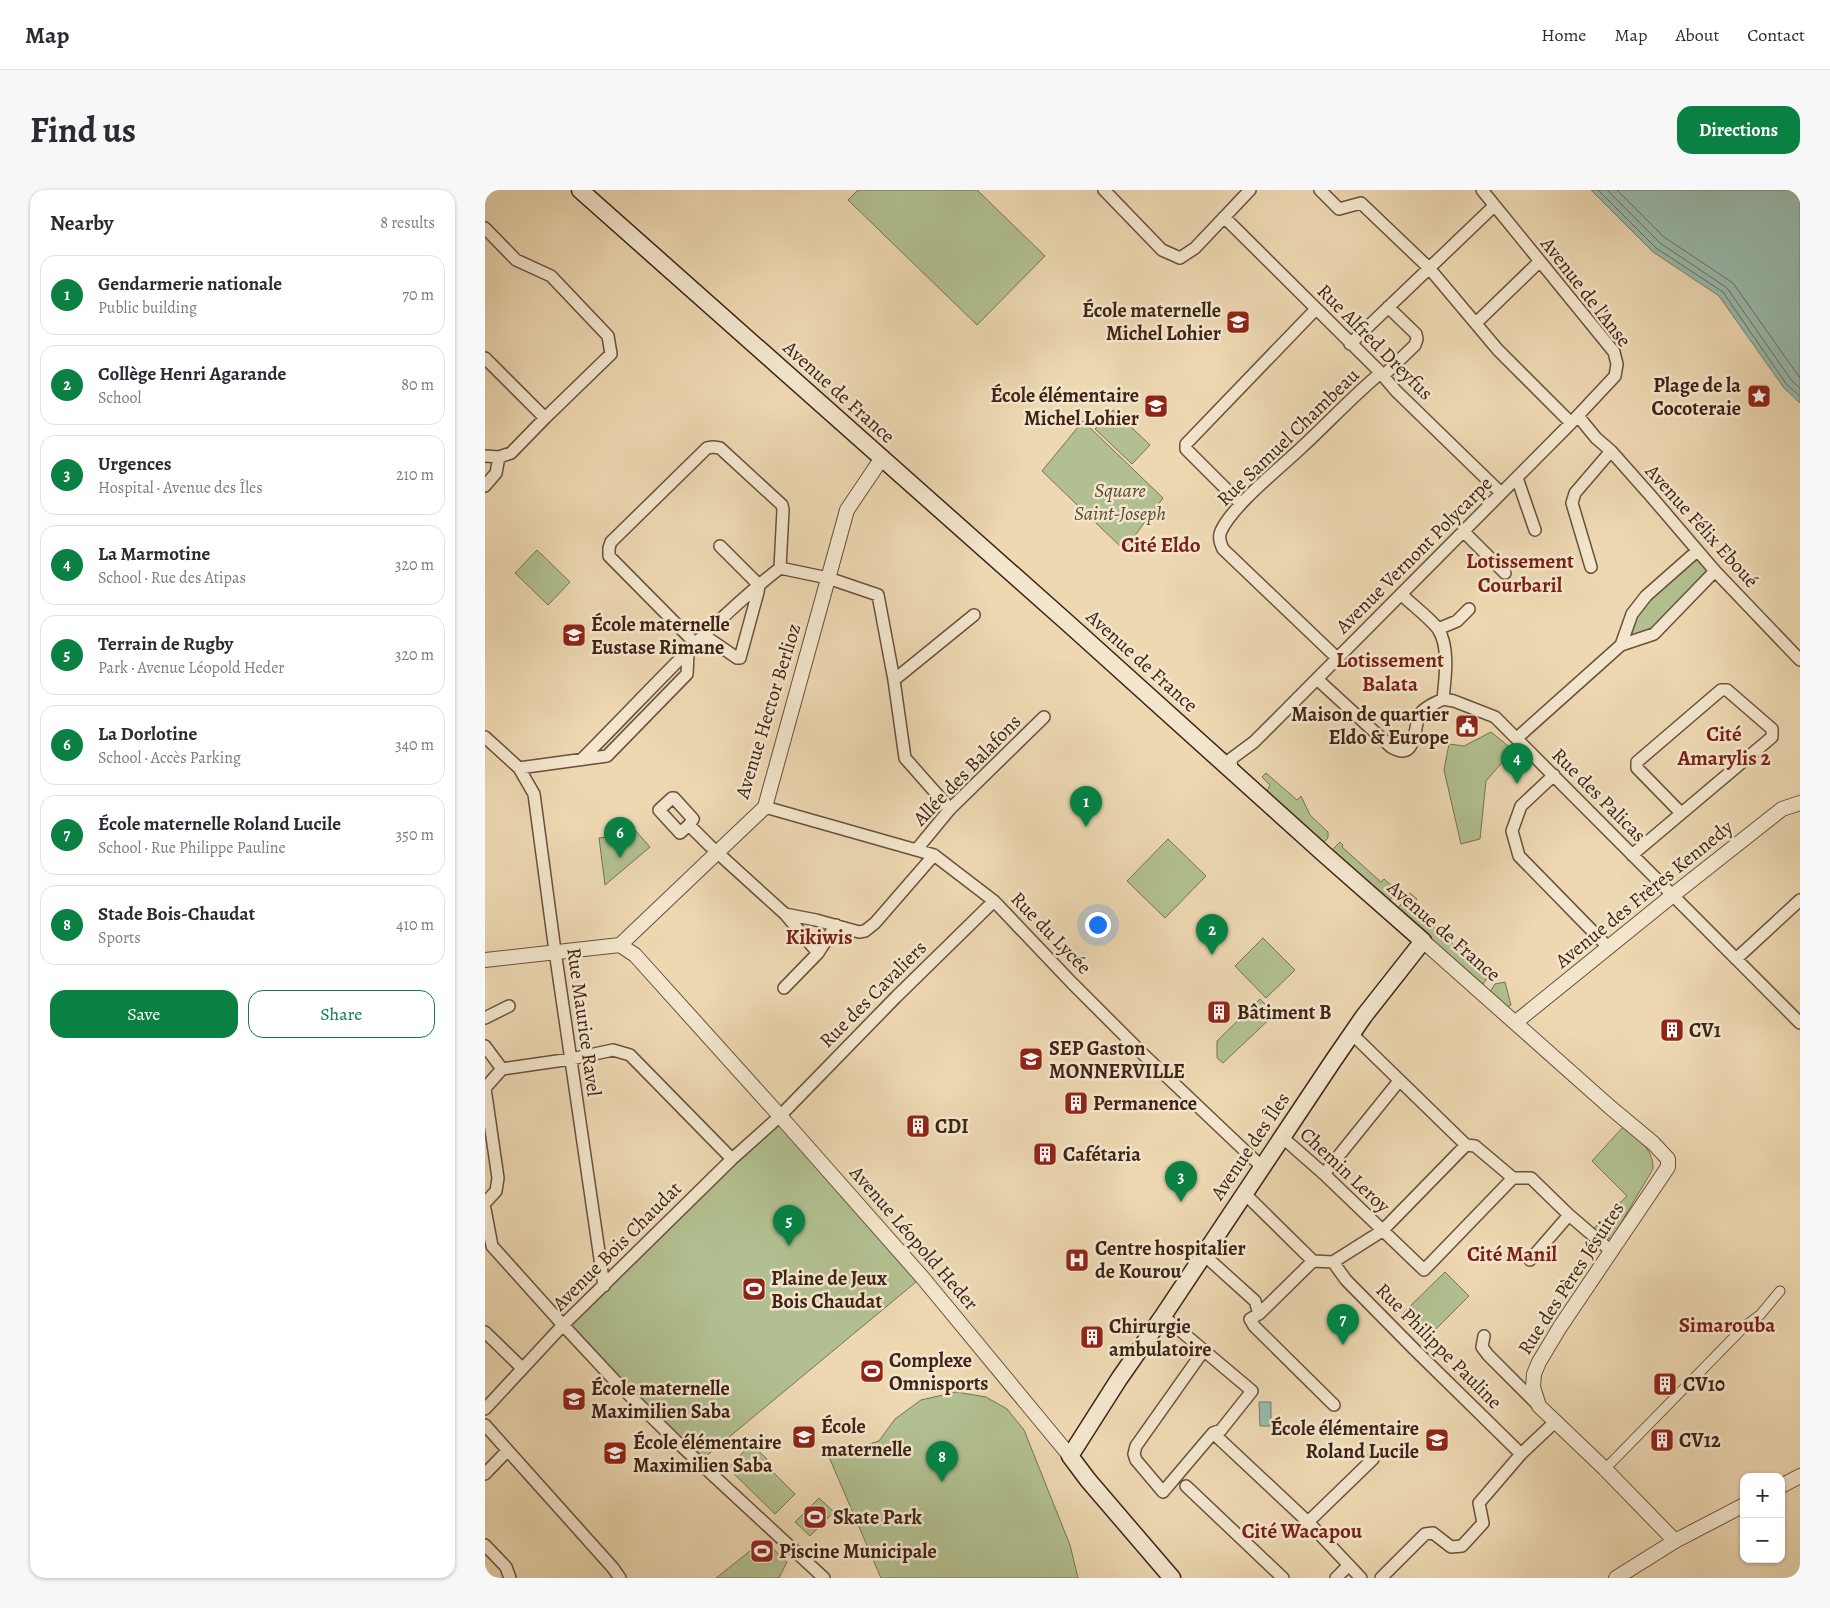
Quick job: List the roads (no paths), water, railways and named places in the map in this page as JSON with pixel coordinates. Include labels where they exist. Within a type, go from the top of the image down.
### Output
[{"type":"main road","name":"Avenue de France","points":[[580,190],[1228,763],[1423,941]]},
{"type":"main road","name":"Avenue des Îles","points":[[1070,1456],[1119,1379],[1262,1166],[1353,1034],[1423,941]]},
{"type":"main road","name":"Avenue Léopold Heder","points":[[1070,1456],[1164,1575]]},
{"type":"street","points":[[1104,190],[1162,250],[1180,258],[1195,248],[1250,190]]},
{"type":"street","name":"Avenue Félix Eboué","points":[[1320,190],[1339,209],[1361,203],[1429,268],[1498,350],[1574,420],[1611,451],[1715,571],[1800,660]]},
{"type":"street","name":"Avenue de l'Anse","points":[[1482,190],[1614,352],[1617,364],[1615,376],[1574,420]]},
{"type":"street","points":[[1350,344],[1494,206]]},
{"type":"street","name":"Rue Alfred Dreyfus","points":[[1224,217],[1501,493]]},
{"type":"street","points":[[485,228],[516,260],[551,276],[608,336],[611,354],[511,453],[499,456],[485,456]]},
{"type":"street","points":[[1476,323],[1539,262]]},
{"type":"street","name":"Rue Samuel Chambeau","points":[[1337,658],[1223,549],[1220,533],[1241,504],[1304,446],[1350,399],[1415,345],[1416,334],[1388,307]]},
{"type":"street","points":[[1241,504],[1186,450],[1186,444],[1316,310]]},
{"type":"street","points":[[485,358],[545,418]]},
{"type":"street","name":"Avenue Vernont Polycarpe","points":[[1228,763],[1254,742],[1574,420]]},
{"type":"street","points":[[759,585],[740,658],[737,658],[701,640],[609,556],[609,548],[611,542],[707,448],[713,447],[720,448],[782,505],[781,568]]},
{"type":"street","points":[[1591,566],[1572,503],[1575,493],[1611,451]]},
{"type":"street","points":[[485,486],[496,473],[499,456]]},
{"type":"street","name":"Avenue Hector Berlioz","points":[[620,945],[765,807],[847,510],[882,458]]},
{"type":"street","points":[[1517,478],[1535,530]]},
{"type":"street","points":[[1463,531],[1505,573]]},
{"type":"street","points":[[720,546],[759,585]]},
{"type":"street","points":[[1621,645],[1632,614],[1646,596],[1697,551]]},
{"type":"street","points":[[519,768],[582,759],[701,640],[759,585],[781,568],[828,578],[876,594],[879,597],[894,680],[905,758],[950,809]]},
{"type":"street","points":[[1517,738],[1621,645],[1654,634],[1715,571]]},
{"type":"street","points":[[1317,679],[1391,747],[1396,750],[1404,750],[1410,747],[1415,738],[1418,718],[1422,711],[1443,699],[1447,671],[1438,629],[1401,594]]},
{"type":"street","points":[[1438,629],[1457,621],[1469,609]]},
{"type":"street","points":[[894,680],[974,615]]},
{"type":"street","points":[[1632,855],[1772,737],[1772,729],[1727,690],[1721,690],[1637,762],[1637,768],[1681,813]]},
{"type":"street","name":"Rue des Palicas","points":[[1443,699],[1454,701],[1495,718],[1800,1023]]},
{"type":"street","name":"Allée des Balafons","points":[[917,849],[950,809],[1044,717]]},
{"type":"street","name":"Rue Maurice Ravel","points":[[485,737],[519,768],[534,794],[604,1286]]},
{"type":"street","points":[[1554,776],[1521,806],[1513,831],[1519,856],[1609,948]]},
{"type":"street","name":"Avenue des Frères Kennedy","points":[[1516,1022],[1782,809],[1800,803]]},
{"type":"street","name":"Rue du Lycée","points":[[765,807],[934,855],[994,901],[1145,1056],[1262,1166]]},
{"type":"street","points":[[689,825],[785,914],[819,953]]},
{"type":"street","points":[[785,914],[859,932],[865,931],[875,923],[934,855]]},
{"type":"street","points":[[1736,959],[1800,900]]},
{"type":"street","name":"Rue des Cavaliers","points":[[779,1116],[994,901]]},
{"type":"street","points":[[784,988],[819,953],[836,925]]},
{"type":"street","name":"Avenue de France","points":[[1423,941],[1653,1143],[1668,1159],[1668,1167]]},
{"type":"street","points":[[485,960],[620,945]]},
{"type":"street","name":"Avenue Léopold Heder","points":[[620,945],[635,955],[922,1277],[1070,1456]]},
{"type":"street","points":[[485,1018],[509,1006]]},
{"type":"street","points":[[1353,1034],[1399,1081],[1467,1145],[1475,1146],[1513,1178],[1531,1178],[1569,1215],[1611,1251]]},
{"type":"street","points":[[485,1046],[502,1069]]},
{"type":"street","points":[[485,1203],[496,1191],[498,1178],[485,1088],[502,1069],[571,1059],[613,1050],[630,1055],[732,1159]]},
{"type":"street","points":[[1324,1174],[1399,1081]]},
{"type":"street","name":"Avenue Bois Chaudat","points":[[485,1408],[563,1325],[732,1159],[779,1116]]},
{"type":"street","name":"Chemin Leroy","points":[[1282,1137],[1324,1174],[1424,1270],[1513,1178]]},
{"type":"street","points":[[1244,1193],[1313,1261],[1333,1262],[1382,1231],[1467,1145]]},
{"type":"street","name":"Rue des Pères Jésuites","points":[[1539,1406],[1533,1387],[1534,1374],[1539,1362],[1560,1327],[1668,1167]]},
{"type":"street","points":[[485,1209],[489,1250],[617,1383],[676,1441],[824,1578]]},
{"type":"street","points":[[1529,1260],[1569,1215]]},
{"type":"street","points":[[1204,1255],[1255,1301],[1259,1314]]},
{"type":"street","points":[[1313,1261],[1259,1314],[1250,1319],[1254,1326],[1334,1405]]},
{"type":"street","name":"Rue Philippe Pauline","points":[[1333,1262],[1346,1280],[1521,1454]]},
{"type":"street","points":[[1605,1469],[1760,1314],[1780,1291]]},
{"type":"street","points":[[1163,1316],[1204,1350],[1252,1391],[1221,1430],[1213,1433],[1163,1492],[1136,1460],[1137,1446],[1204,1350]]},
{"type":"street","points":[[485,1332],[522,1368]]},
{"type":"street","points":[[1484,1336],[1482,1347],[1487,1355],[1605,1469],[1675,1541]]},
{"type":"street","points":[[1381,1578],[1425,1534],[1433,1533],[1451,1547],[1462,1546],[1483,1523],[1479,1503],[1521,1454],[1556,1421]]},
{"type":"street","points":[[485,1425],[616,1575]]},
{"type":"street","points":[[1213,1433],[1308,1522],[1361,1578]]},
{"type":"street","points":[[485,1474],[507,1451]]},
{"type":"street","points":[[1308,1522],[1373,1458]]},
{"type":"street","points":[[1785,1484],[1800,1476]]},
{"type":"street","points":[[1186,1486],[1283,1578]]},
{"type":"street","points":[[1615,1578],[1675,1541],[1740,1507]]},
{"type":"street","points":[[485,1544],[506,1567],[510,1578]]},
{"type":"street","points":[[1336,1578],[1348,1566]]},
{"type":"water","points":[[1591,190],[1800,190],[1800,403],[1784,388],[1719,296],[1653,252]]},
{"type":"water","points":[[1259,1402],[1271,1402],[1271,1426],[1260,1426]]},
{"type":"place","name":"École maternelle Michel Lohier","points":[[1238,322]]},
{"type":"place","name":"Plage de la Cocoteraie","points":[[1759,396]]},
{"type":"place","name":"École élémentaire Michel Lohier","points":[[1156,406]]},
{"type":"place","name":"École maternelle Eustase Rimane","points":[[574,635]]},
{"type":"place","name":"Maison de quartier Eldo & Europe","points":[[1467,726]]},
{"type":"place","name":"La Marmotine","points":[[1517,784]]},
{"type":"place","name":"Gendarmerie nationale","points":[[1086,827]]},
{"type":"place","name":"La Dorlotine","points":[[620,858]]},
{"type":"place","name":"Collège Henri Agarande","points":[[1212,955]]},
{"type":"place","name":"Bâtiment B","points":[[1219,1012]]},
{"type":"place","name":"CV1","points":[[1672,1030]]},
{"type":"place","name":"SEP Gaston MONNERVILLE","points":[[1031,1059]]},
{"type":"place","name":"Permanence","points":[[1076,1103]]},
{"type":"place","name":"CDI","points":[[918,1126]]},
{"type":"place","name":"Cafétaria","points":[[1045,1154]]},
{"type":"place","name":"Urgences","points":[[1181,1202]]},
{"type":"place","name":"Terrain de Rugby","points":[[789,1246]]},
{"type":"place","name":"Centre hospitalier de Kourou","points":[[1077,1260]]},
{"type":"place","name":"Plaine de Jeux Bois Chaudat","points":[[754,1289]]},
{"type":"place","name":"Chirurgie ambulatoire","points":[[1092,1337]]},
{"type":"place","name":"École maternelle Roland Lucile","points":[[1343,1345]]},
{"type":"place","name":"Complexe Omnisports","points":[[872,1371]]},
{"type":"place","name":"CV10","points":[[1665,1384]]},
{"type":"place","name":"École maternelle Maximilien Saba","points":[[574,1399]]},
{"type":"place","name":"École maternelle","points":[[804,1437]]},
{"type":"place","name":"École élémentaire Roland Lucile","points":[[1437,1440]]},
{"type":"place","name":"CV12","points":[[1662,1440]]},
{"type":"place","name":"École élémentaire Maximilien Saba","points":[[615,1453]]},
{"type":"place","name":"Stade Bois-Chaudat","points":[[942,1482]]},
{"type":"place","name":"Skate Park","points":[[815,1517]]},
{"type":"place","name":"Piscine Municipale","points":[[762,1551]]},
{"type":"district","name":"Cité Eldo","points":[[1161,545]]},
{"type":"district","name":"Lotissement Courbaril","points":[[1520,573]]},
{"type":"district","name":"Lotissement Balata","points":[[1390,672]]},
{"type":"district","name":"Cité Amarylis 2","points":[[1724,746]]},
{"type":"district","name":"Kikiwis","points":[[819,937]]},
{"type":"district","name":"Cité Manil","points":[[1512,1254]]},
{"type":"district","name":"Simarouba","points":[[1727,1325]]},
{"type":"district","name":"Cité Wacapou","points":[[1302,1531]]},
{"type":"park label","name":"Square Saint-Joseph","points":[[1120,502]]}]
